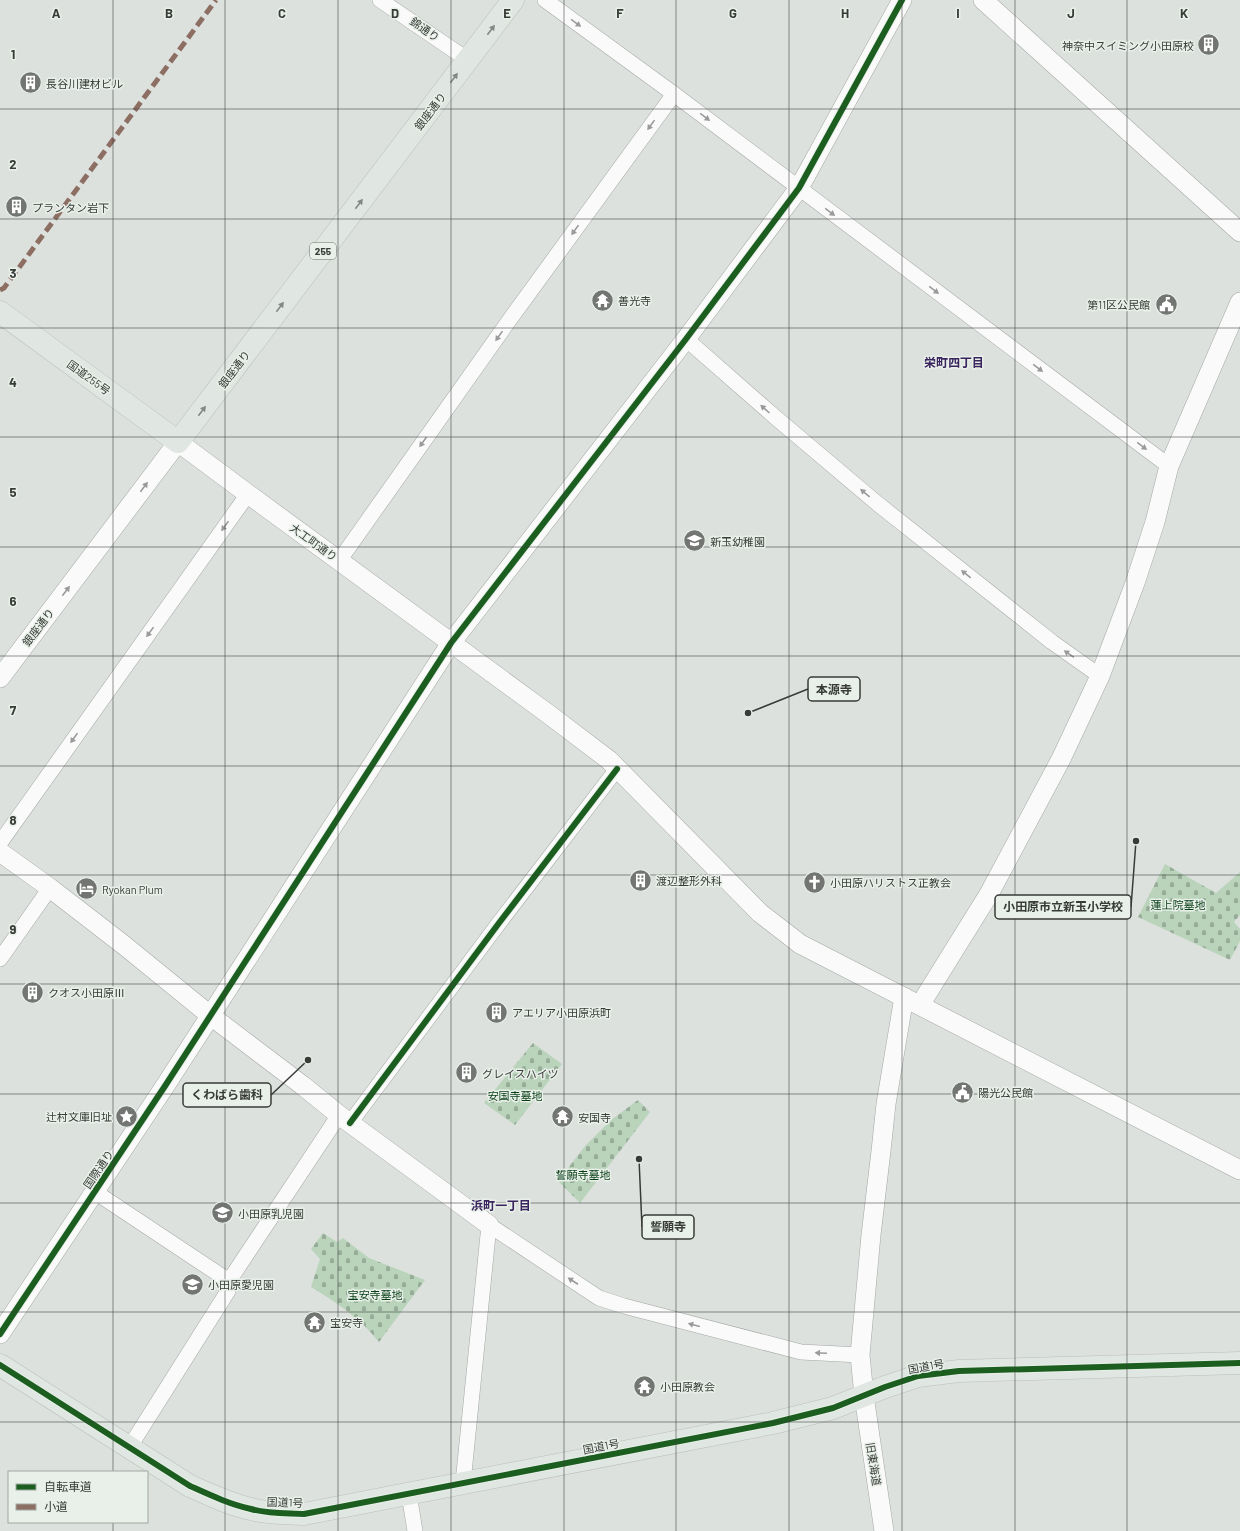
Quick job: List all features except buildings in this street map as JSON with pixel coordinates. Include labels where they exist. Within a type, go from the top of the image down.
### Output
[{"type":"highway","name":"255","points":[[468,60],[513,0]]},
{"type":"highway","name":"銀座通り","points":[[178,442],[468,60]]},
{"type":"highway","name":"国道255号","points":[[0,312],[178,442]]},
{"type":"highway","name":"国道1号","points":[[0,1364],[190,1486],[221,1501],[252,1510],[304,1514],[773,1423],[833,1408],[885,1387],[918,1376],[959,1372],[1240,1364]]},
{"type":"street","name":"錦通り","points":[[380,0],[468,60]]},
{"type":"street","points":[[545,0],[674,94],[1169,466]]},
{"type":"street","name":"国際通り","points":[[0,1334],[211,1016],[451,642],[686,339],[799,188],[902,0]]},
{"type":"street","points":[[983,0],[1240,232]]},
{"type":"street","points":[[339,560],[508,322],[674,94]]},
{"type":"street","points":[[912,1001],[989,894],[1061,759],[1100,676],[1136,583],[1155,522],[1169,466],[1239,308]]},
{"type":"street","points":[[686,339],[878,504],[1052,642],[1100,676]]},
{"type":"street","name":"大工町通り","points":[[178,442],[547,713],[617,769],[760,913],[800,944],[1240,1170]]},
{"type":"street","name":"銀座通り","points":[[0,678],[178,442]]},
{"type":"street","points":[[0,843],[248,494]]},
{"type":"street","points":[[129,1448],[228,1291],[229,1281],[345,1119],[617,769]]},
{"type":"street","points":[[0,852],[50,888],[211,1016],[345,1119],[489,1225],[599,1298],[624,1306],[801,1352],[860,1355]]},
{"type":"street","points":[[0,959],[50,888]]},
{"type":"street","name":"旧東海道","points":[[884,1531],[864,1396],[860,1355],[871,1235],[886,1104],[912,1001]]},
{"type":"street","points":[[95,1192],[229,1281]]},
{"type":"street","points":[[463,1483],[489,1225]]},
{"type":"street","points":[[409,1494],[415,1531]]},
{"type":"green space","name":"蓮上院墓地","points":[[1165,864],[1216,893],[1240,872],[1240,915],[1234,922],[1240,929],[1240,941],[1230,960],[1138,917]]},
{"type":"green space","name":"安国寺墓地","points":[[533,1043],[562,1064],[515,1125],[484,1103]]},
{"type":"green space","name":"誓願寺墓地","points":[[638,1100],[650,1112],[580,1203],[558,1181],[585,1146],[611,1120]]},
{"type":"green space","name":"宝安寺墓地","points":[[323,1233],[337,1242],[343,1238],[369,1258],[425,1280],[379,1342],[348,1312],[311,1287],[320,1259],[311,1249]]},
{"type":"marked path","points":[[0,290],[4,288],[216,0]]},
{"type":"cycle path","points":[[0,1334],[165,1086],[451,643],[686,339],[799,188],[902,0]]},
{"type":"cycle path","points":[[350,1123],[499,923],[617,769]]},
{"type":"cycle path","points":[[0,1365],[190,1486],[227,1502],[257,1511],[304,1514],[773,1423],[833,1408],[885,1387],[918,1376],[959,1371],[1240,1363]]},
{"type":"place","name":"神奈中スイミング小田原校","points":[[1209,45]]},
{"type":"place","name":"長谷川建材ビル","points":[[30,83]]},
{"type":"place","name":"プランタン岩下","points":[[17,207]]},
{"type":"place","name":"善光寺","points":[[603,300]]},
{"type":"place","name":"第11区公民館","points":[[1166,304]]},
{"type":"place","name":"新玉幼稚園","points":[[694,541]]},
{"type":"place","name":"本源寺","points":[[748,713]]},
{"type":"place","name":"小田原市立新玉小学校","points":[[1136,841]]},
{"type":"place","name":"渡辺整形外科","points":[[641,880]]},
{"type":"place","name":"小田原ハリストス正教会","points":[[814,882]]},
{"type":"place","name":"Ryokan Plum","points":[[87,889]]},
{"type":"place","name":"クオス小田原Ⅲ","points":[[33,992]]},
{"type":"place","name":"アエリア小田原浜町","points":[[496,1012]]},
{"type":"place","name":"くわばら歯科","points":[[308,1060]]},
{"type":"place","name":"グレイスハイツ","points":[[467,1073]]},
{"type":"place","name":"陽光公民館","points":[[962,1092]]},
{"type":"place","name":"辻村文庫旧址","points":[[127,1116]]},
{"type":"place","name":"安国寺","points":[[563,1117]]},
{"type":"place","name":"誓願寺","points":[[639,1159]]},
{"type":"place","name":"小田原乳児園","points":[[223,1213]]},
{"type":"place","name":"小田原愛児園","points":[[193,1284]]},
{"type":"place","name":"宝安寺","points":[[314,1322]]},
{"type":"place","name":"小田原教会","points":[[644,1386]]},
{"type":"district","name":"栄町四丁目","points":[[954,362]]},
{"type":"district","name":"浜町一丁目","points":[[501,1205]]}]
